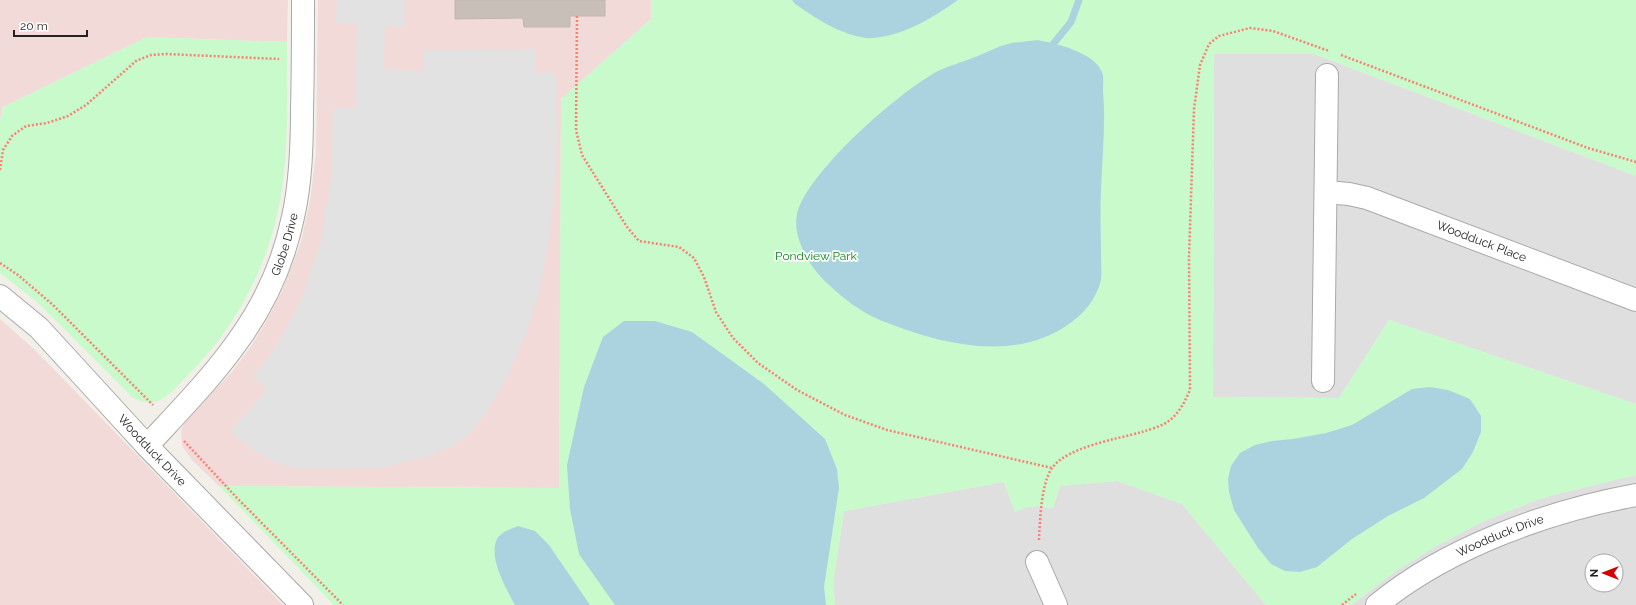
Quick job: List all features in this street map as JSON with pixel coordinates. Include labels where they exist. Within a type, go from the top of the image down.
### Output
[{"type":"street","name":"Globe Drive","points":[[147,446],[214,373],[240,338],[263,301],[281,256],[293,218],[299,184],[302,143],[303,0]]},
{"type":"street","points":[[1323,381],[1327,75]]},
{"type":"street","name":"Woodduck Place","points":[[1326,192],[1349,194],[1367,198],[1636,300]]},
{"type":"street","name":"Woodduck Drive","points":[[0,296],[39,328],[147,446],[302,605]]},
{"type":"street","name":"Woodduck Drive","points":[[1377,605],[1389,594],[1438,564],[1486,541],[1538,519],[1574,508],[1636,495]]},
{"type":"street","points":[[1037,562],[1056,605]]},
{"type":"path","points":[[577,16],[576,130],[582,155],[627,227],[639,241],[679,248],[694,258],[704,277],[716,312],[733,338],[758,363],[797,390],[845,415],[887,430],[1052,468]]},
{"type":"path","points":[[1037,562],[1044,489],[1052,468],[1064,456],[1082,448],[1152,429],[1170,421],[1182,406],[1190,390],[1189,257],[1194,109],[1200,65],[1209,44],[1219,36],[1250,28],[1273,31],[1331,51]]},
{"type":"path","points":[[0,170],[3,150],[12,136],[26,126],[68,116],[86,105],[136,61],[151,55],[166,54],[285,60]]},
{"type":"path","points":[[1338,54],[1588,148],[1636,162]]},
{"type":"path","points":[[0,263],[18,275],[53,306],[148,400]]},
{"type":"path","points":[[183,440],[237,498],[343,605]]},
{"type":"shaded area","points":[[0,0],[288,0],[287,42],[147,37],[3,107],[0,120]]},
{"type":"shaded area","points":[[318,0],[651,0],[651,19],[561,99],[559,488],[219,486],[192,460],[182,446],[181,431],[186,419],[231,373],[250,348],[266,322],[282,291],[301,242],[310,201],[316,153]]},
{"type":"shaded area","points":[[337,0],[405,0],[404,27],[385,26],[384,69],[423,71],[424,50],[536,49],[536,73],[556,73],[557,140],[554,190],[549,239],[539,293],[525,336],[509,373],[490,407],[473,430],[454,445],[433,455],[381,468],[300,469],[279,464],[257,453],[230,432],[267,389],[253,376],[273,351],[289,324],[302,297],[321,241],[331,181],[333,108],[355,108],[357,23],[336,23]]},
{"type":"shaded area","points":[[1214,54],[1314,54],[1636,176],[1636,404],[1389,320],[1339,398],[1213,397]]},
{"type":"shaded area","points":[[0,319],[35,350],[283,605],[0,605]]},
{"type":"shaded area","points":[[1636,475],[1636,605],[1351,605],[1396,571],[1438,545],[1484,521],[1534,501]]},
{"type":"shaded area","points":[[1118,481],[1182,504],[1266,605],[835,605],[833,583],[844,511],[1004,482],[1015,512],[1023,508],[1036,506],[1053,508],[1060,486]]},
{"type":"green space","name":"Pondview Park","points":[[651,0],[1636,0],[1636,176],[1314,54],[1214,54],[1213,397],[1339,398],[1389,320],[1636,404],[1636,475],[1557,494],[1534,501],[1484,521],[1438,545],[1396,571],[1351,605],[1266,605],[1182,504],[1118,481],[1060,486],[1053,508],[1024,508],[1015,512],[1004,482],[844,511],[833,583],[835,605],[334,605],[219,486],[559,488],[561,99],[651,19]]},
{"type":"green space","points":[[147,37],[287,42],[287,129],[285,164],[272,235],[263,262],[252,287],[238,311],[206,356],[169,394],[156,401],[149,402],[141,401],[132,397],[36,301],[0,273],[0,120],[3,107]]},
{"type":"water","points":[[792,0],[958,0],[931,18],[912,28],[892,35],[866,38],[847,33],[829,25],[795,4]]},
{"type":"water","points":[[1037,40],[1054,43],[1083,54],[1098,65],[1103,74],[1104,141],[1101,199],[1101,280],[1096,294],[1083,312],[1066,326],[1045,337],[1022,344],[998,346],[974,346],[949,342],[925,336],[865,313],[840,295],[821,277],[804,252],[797,233],[796,223],[797,214],[804,197],[818,177],[857,134],[879,114],[921,81],[938,71],[1004,45]]},
{"type":"water","points":[[624,321],[655,321],[692,332],[764,384],[825,439],[837,469],[839,488],[824,587],[826,605],[615,605],[579,554],[570,509],[567,465],[584,387],[603,337]]},
{"type":"water","points":[[1430,387],[1448,390],[1470,399],[1481,416],[1481,432],[1473,452],[1462,469],[1424,498],[1388,516],[1352,539],[1317,567],[1300,572],[1285,571],[1271,564],[1258,548],[1234,510],[1229,492],[1228,479],[1231,466],[1240,453],[1255,445],[1326,433],[1352,425],[1412,389]]},
{"type":"water","points":[[518,526],[535,531],[549,545],[590,605],[515,605],[499,573],[496,564],[495,547],[497,539],[501,534]]},
{"type":"building","points":[[455,0],[605,0],[605,16],[570,16],[570,27],[524,27],[523,18],[455,19]]},
{"type":"waterway","points":[[1054,43],[1071,22],[1079,0]]}]
